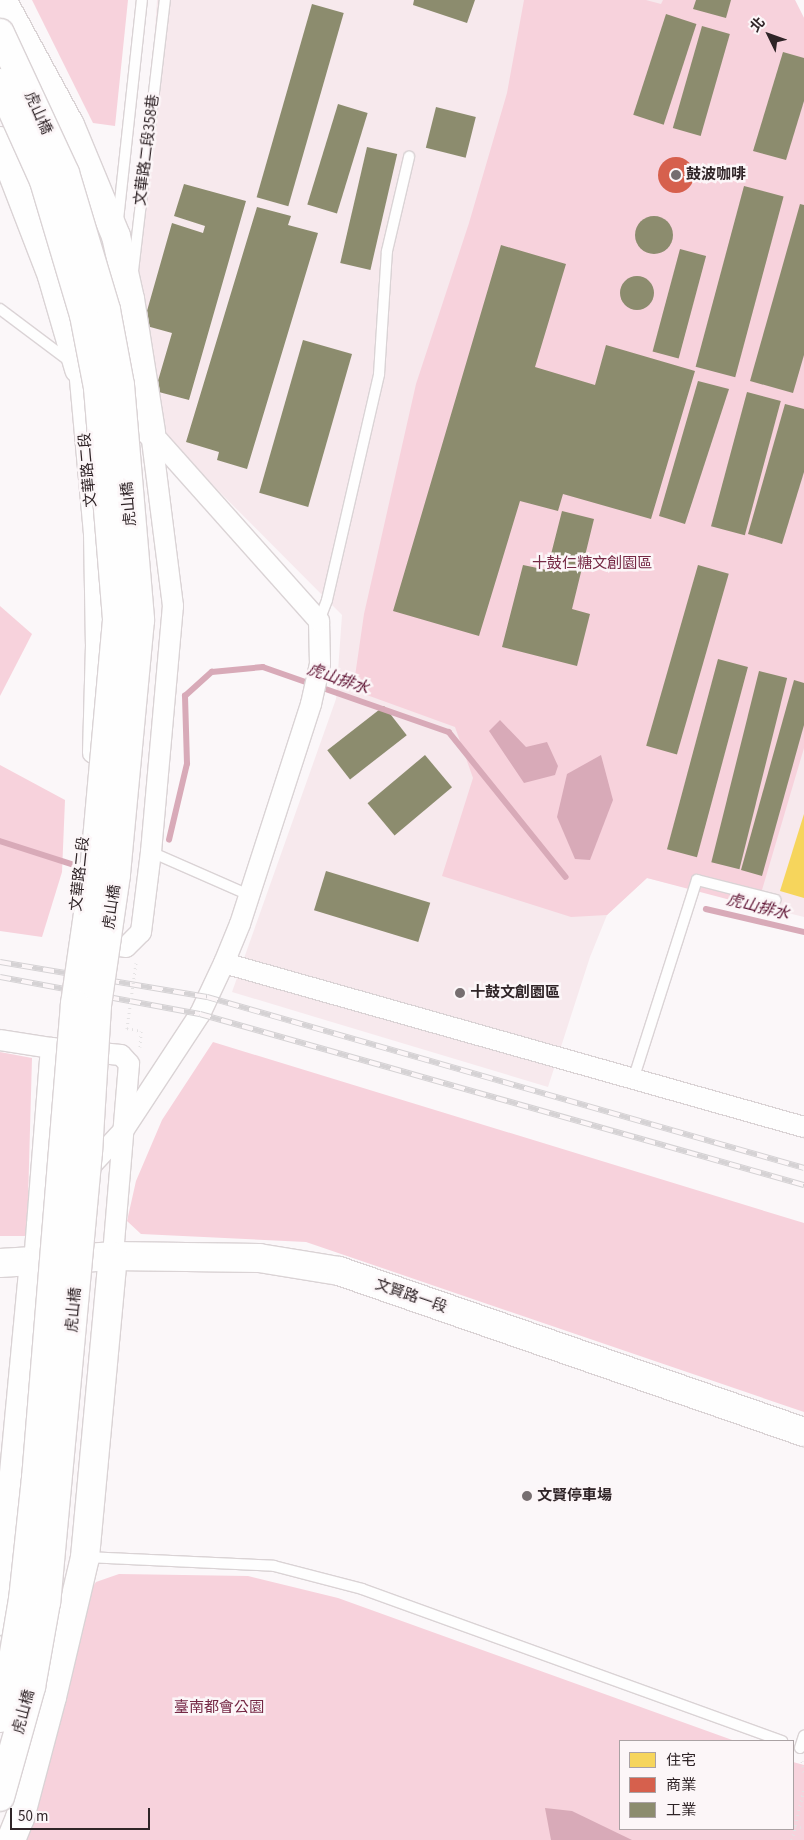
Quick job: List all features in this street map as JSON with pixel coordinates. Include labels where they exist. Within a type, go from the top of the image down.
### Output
[{"type":"street","points":[[2,0],[70,126],[116,236],[130,300],[151,432]]},
{"type":"street","name":"虎山橋","points":[[0,33],[65,173],[106,310],[120,385],[140,620],[116,875],[97,1006],[88,1152],[46,1602],[31,1688],[0,1797]]},
{"type":"street","name":"虎山橋","points":[[0,83],[44,181],[84,315],[98,388],[117,620],[94,872],[75,1004],[36,1478],[23,1599],[10,1683],[0,1718]]},
{"type":"street","points":[[0,141],[52,276],[78,368],[151,432],[319,620],[320,664],[311,704],[249,895],[224,963],[200,1014],[122,1131],[37,1225]]},
{"type":"street","name":"文華路二段","points":[[78,368],[94,533],[96,645],[92,759],[75,923],[90,943],[126,947],[140,932],[151,852],[172,606],[151,432]]},
{"type":"street","points":[[224,963],[804,1127]]},
{"type":"street","points":[[0,1040],[51,1048],[121,1055],[129,1064],[85,1557],[52,1697],[20,1818],[11,1840]]},
{"type":"street","points":[[0,1621],[34,1263],[51,1048]]},
{"type":"street","name":"文賢路一段","points":[[0,1263],[34,1263],[113,1256],[259,1258],[340,1271],[804,1432]]},
{"type":"lane","name":"文華路二段358巷","points":[[116,236],[142,0]]},
{"type":"lane","name":"文華路二段358巷","points":[[130,300],[165,0]]},
{"type":"lane","points":[[319,620],[327,600],[378,374],[387,251],[409,157]]},
{"type":"lane","points":[[0,309],[78,368]]},
{"type":"lane","points":[[151,852],[249,895]]},
{"type":"lane","points":[[633,1080],[697,880],[776,900]]},
{"type":"lane","points":[[85,1557],[274,1566],[362,1588],[779,1740]]},
{"type":"lane","points":[[799,1748],[804,1736]]},
{"type":"path","points":[[136,963],[127,1028],[141,1031]]},
{"type":"path","points":[[792,1840],[804,1788]]},
{"type":"path","points":[[795,1826],[804,1828]]},
{"type":"shaded area","points":[[157,0],[795,0],[804,18],[804,917],[647,878],[607,915],[590,957],[548,1087],[232,992],[336,699],[342,615],[151,423],[137,299]]},
{"type":"shaded area","points":[[500,720],[526,747],[547,742],[558,766],[555,775],[524,783],[489,731]]},
{"type":"shaded area","points":[[601,755],[613,800],[590,860],[575,859],[557,817],[567,774]]},
{"type":"shaded area","points":[[545,1808],[572,1811],[632,1840],[551,1840]]},
{"type":"green space","points":[[32,0],[128,0],[115,126],[93,123]]},
{"type":"green space","name":"十鼓仁糖文創園區","points":[[524,0],[646,0],[661,4],[663,0],[795,0],[804,18],[804,748],[757,907],[647,878],[607,915],[571,917],[442,876],[473,778],[455,727],[353,690],[364,614],[416,384],[469,223],[507,93]]},
{"type":"green space","points":[[0,606],[32,634],[0,696]]},
{"type":"green space","points":[[0,765],[65,800],[62,872],[42,937],[0,931]]},
{"type":"green space","points":[[213,1042],[804,1223],[804,1412],[306,1242],[141,1234],[127,1221],[136,1181],[162,1120]]},
{"type":"green space","points":[[0,1052],[32,1058],[27,1236],[0,1236]]},
{"type":"green space","name":"臺南都會公園","points":[[119,1574],[248,1576],[338,1598],[732,1740],[619,1740],[619,1830],[794,1830],[794,1762],[804,1765],[804,1840],[23,1840],[79,1606],[96,1582]]},
{"type":"building: 住宅","points":[[804,814],[804,898],[780,891]]},
{"type":"building: 商業","name":"鼓波咖啡","points":[[676,157],[683,158],[689,162],[693,168],[693,182],[689,188],[683,192],[676,193],[669,192],[663,188],[659,182],[658,175],[659,168],[663,162],[669,158]]},
{"type":"building: 工業","points":[[414,0],[475,0],[467,23],[413,5]]},
{"type":"building: 工業","points":[[696,0],[731,0],[726,18],[693,9]]},
{"type":"building: 工業","points":[[312,4],[344,13],[288,206],[257,197]]},
{"type":"building: 工業","points":[[666,14],[696,24],[664,125],[633,115]]},
{"type":"building: 工業","points":[[702,26],[730,34],[701,136],[673,128]]},
{"type":"building: 工業","points":[[783,52],[804,58],[804,101],[786,160],[753,151]]},
{"type":"building: 工業","points":[[338,104],[368,113],[337,213],[307,204]]},
{"type":"building: 工業","points":[[436,107],[476,117],[466,158],[426,148]]},
{"type":"building: 工業","points":[[367,147],[397,154],[370,270],[340,263]]},
{"type":"building: 工業","points":[[184,184],[246,201],[189,400],[155,391],[172,333],[143,325],[172,223],[203,233],[205,226],[174,216]]},
{"type":"building: 工業","points":[[744,186],[784,197],[735,377],[696,367]]},
{"type":"building: 工業","points":[[800,204],[804,205],[804,355],[793,393],[750,381]]},
{"type":"building: 工業","points":[[257,207],[291,216],[288,225],[318,233],[247,469],[217,460],[219,452],[186,442]]},
{"type":"building: 工業","points":[[654,216],[668,221],[673,235],[668,249],[654,254],[640,249],[635,235],[640,221]]},
{"type":"building: 工業","points":[[501,245],[566,264],[535,367],[595,385],[606,345],[695,371],[651,519],[563,494],[558,511],[520,501],[479,636],[393,611]]},
{"type":"building: 工業","points":[[680,249],[706,256],[679,358],[653,351]]},
{"type":"building: 工業","points":[[637,276],[644,277],[649,281],[653,286],[653,300],[649,305],[644,309],[637,310],[630,309],[625,305],[621,300],[620,293],[621,286],[625,281],[630,277]]},
{"type":"building: 工業","points":[[303,340],[352,354],[308,507],[259,493]]},
{"type":"building: 工業","points":[[698,381],[729,389],[685,524],[659,516]]},
{"type":"building: 工業","points":[[747,392],[781,401],[745,535],[711,526]]},
{"type":"building: 工業","points":[[785,404],[804,409],[804,472],[782,544],[748,534]]},
{"type":"building: 工業","points":[[562,511],[594,519],[572,609],[590,614],[577,666],[502,647],[523,565],[547,570]]},
{"type":"building: 工業","points":[[698,565],[729,574],[677,755],[646,746]]},
{"type":"building: 工業","points":[[718,659],[748,667],[697,857],[667,849]]},
{"type":"building: 工業","points":[[759,671],[787,678],[739,869],[711,862]]},
{"type":"building: 工業","points":[[794,680],[804,683],[804,725],[762,876],[741,870]]},
{"type":"building: 工業","points":[[384,706],[407,735],[350,779],[327,750]]},
{"type":"building: 工業","points":[[425,755],[452,787],[395,835],[368,803]]},
{"type":"building: 工業","points":[[326,871],[430,903],[418,942],[314,910]]},
{"type":"waterway","name":"虎山排水","points":[[169,840],[187,764],[185,696],[212,672],[263,667],[449,732],[566,877]]},
{"type":"waterway","name":"虎山排水","points":[[0,841],[71,864]]},
{"type":"waterway","name":"虎山排水","points":[[706,909],[804,932]]},
{"type":"railway","points":[[0,962],[207,997],[804,1168]]},
{"type":"railway","points":[[0,977],[200,1014],[804,1185]]},
{"type":"place","name":"鼓波咖啡","points":[[676,175]]},
{"type":"place","name":"十鼓文創園區","points":[[460,993]]},
{"type":"place","name":"文賢停車場","points":[[527,1496]]}]
